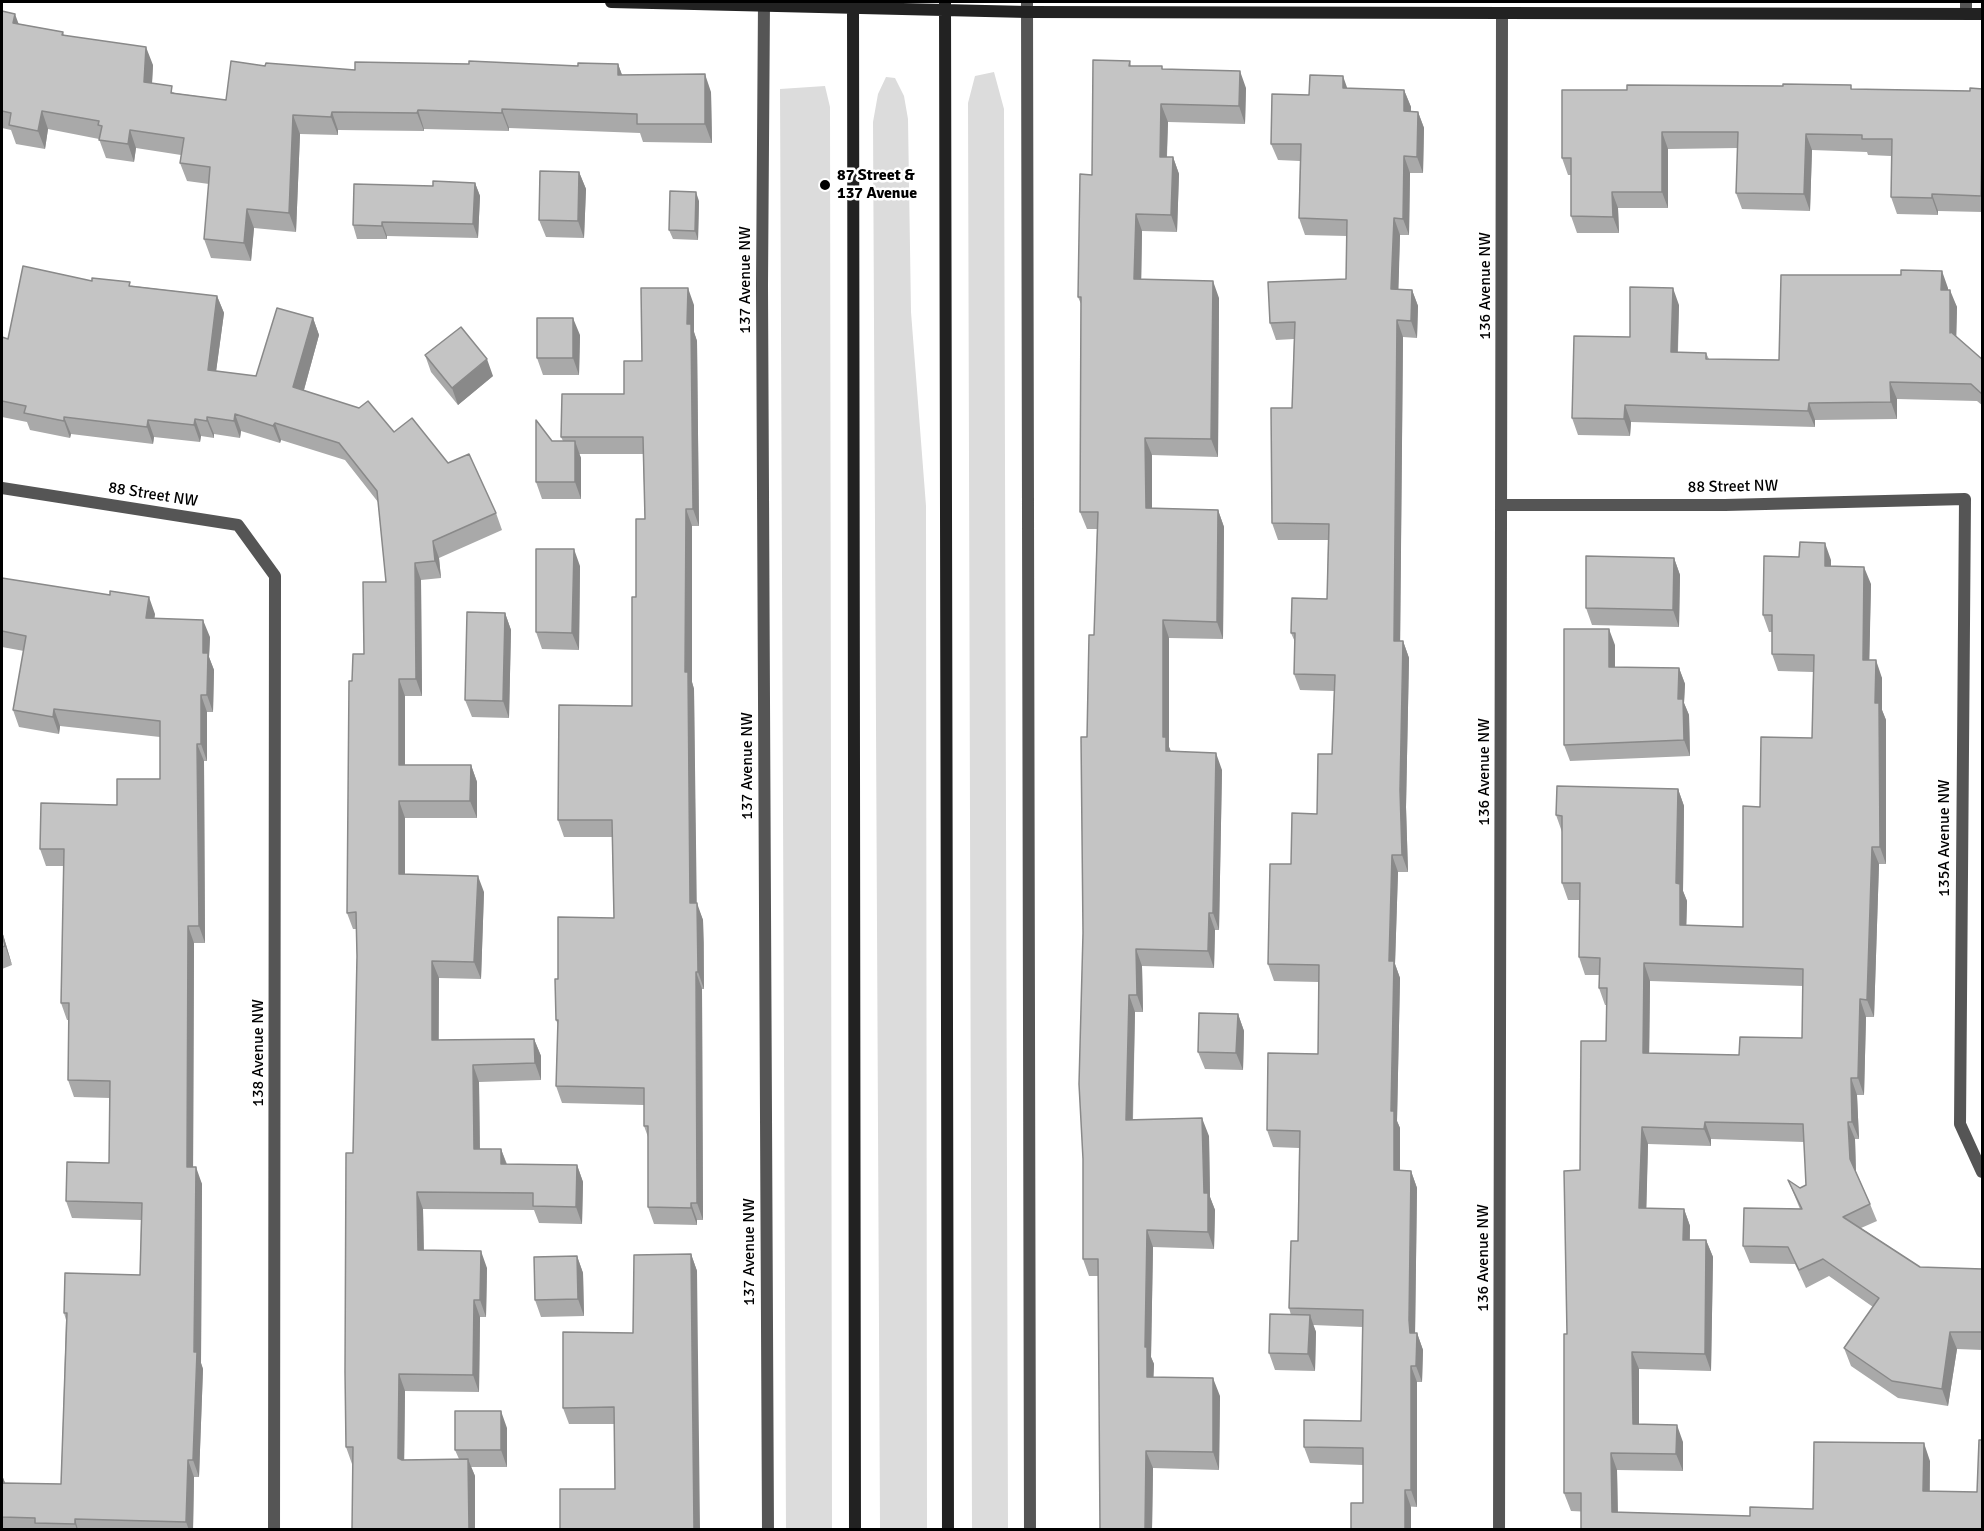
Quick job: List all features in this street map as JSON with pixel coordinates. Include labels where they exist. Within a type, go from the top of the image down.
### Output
[{"type":"main road","points":[[611,2],[1502,14],[1966,8],[1983,14]]},
{"type":"main road","points":[[853,4],[855,1530]]},
{"type":"main road","points":[[945,5],[948,1530]]},
{"type":"street","name":"137 Avenue NW","points":[[764,3],[762,285],[768,1530]]},
{"type":"street","points":[[1027,7],[1030,1530]]},
{"type":"street","name":"136 Avenue NW","points":[[1499,1530],[1502,14]]},
{"type":"street","name":"88 Street NW","points":[[2,488],[238,525],[275,576]]},
{"type":"street","name":"88 Street NW","points":[[1502,505],[1725,505],[1965,499]]},
{"type":"street","name":"135A Avenue NW","points":[[1965,499],[1960,1124],[1983,1172]]},
{"type":"street","name":"138 Avenue NW","points":[[274,1530],[275,576]]},
{"type":"shaded area","points":[[994,72],[1004,109],[1008,1529],[972,1530],[968,103],[975,76]]},
{"type":"shaded area","points":[[886,77],[895,78],[904,96],[908,119],[911,312],[926,506],[927,1530],[880,1529],[873,122],[878,94]]},
{"type":"shaded area","points":[[825,86],[830,107],[832,1529],[786,1530],[780,89]]},
{"type":"building","points":[[2,11],[15,14],[13,23],[63,32],[62,35],[146,47],[144,82],[172,86],[171,93],[226,100],[231,61],[265,66],[266,63],[355,70],[355,62],[469,64],[469,61],[578,66],[578,63],[618,64],[618,75],[705,74],[705,124],[637,124],[637,114],[502,109],[502,113],[418,110],[417,113],[332,112],[331,117],[293,115],[289,213],[247,209],[244,243],[204,239],[210,167],[180,163],[184,138],[130,130],[128,144],[99,140],[102,126],[98,125],[99,121],[42,111],[38,131],[9,125],[11,113],[2,111]]},
{"type":"building","points":[[1093,60],[1130,61],[1129,66],[1162,66],[1162,69],[1240,71],[1239,106],[1161,104],[1160,157],[1173,157],[1171,215],[1136,214],[1134,279],[1213,281],[1211,439],[1145,438],[1146,508],[1218,510],[1217,622],[1163,620],[1163,737],[1166,737],[1166,751],[1216,753],[1213,913],[1209,913],[1208,951],[1136,949],[1137,995],[1129,995],[1126,1120],[1202,1118],[1204,1193],[1208,1193],[1208,1232],[1147,1230],[1145,1347],[1147,1347],[1147,1377],[1213,1378],[1213,1452],[1146,1451],[1145,1530],[1100,1530],[1098,1259],[1083,1259],[1083,1159],[1079,1084],[1083,933],[1081,737],[1087,737],[1089,635],[1094,635],[1098,512],[1080,512],[1081,297],[1078,297],[1080,174],[1092,175]]},
{"type":"building","points":[[1310,75],[1343,76],[1343,88],[1404,90],[1404,111],[1418,112],[1417,157],[1404,156],[1403,219],[1394,218],[1391,289],[1412,290],[1411,321],[1397,320],[1394,641],[1403,641],[1400,790],[1402,855],[1392,855],[1389,961],[1394,961],[1391,1111],[1394,1111],[1394,1170],[1411,1171],[1409,1320],[1410,1333],[1417,1333],[1416,1366],[1411,1366],[1411,1490],[1405,1490],[1405,1530],[1351,1530],[1351,1503],[1363,1503],[1363,1448],[1304,1447],[1304,1420],[1361,1421],[1363,1310],[1289,1308],[1291,1241],[1298,1241],[1300,1131],[1267,1130],[1268,1053],[1318,1054],[1319,965],[1268,964],[1270,864],[1291,864],[1292,813],[1317,814],[1318,754],[1332,754],[1335,675],[1294,674],[1295,633],[1291,633],[1292,598],[1327,599],[1329,524],[1272,523],[1271,408],[1292,408],[1295,322],[1270,323],[1268,282],[1346,279],[1347,220],[1299,218],[1301,144],[1271,144],[1272,94],[1309,95]]},
{"type":"building","points":[[1783,84],[1851,85],[1851,89],[1970,91],[1970,88],[1983,89],[1981,196],[1932,194],[1932,198],[1891,197],[1892,139],[1862,139],[1862,135],[1806,134],[1804,194],[1736,193],[1738,132],[1662,132],[1662,192],[1612,192],[1613,217],[1571,216],[1571,158],[1562,158],[1562,90],[1627,90],[1627,85],[1783,86]]},
{"type":"building","points":[[540,171],[579,172],[578,221],[539,220]]},
{"type":"building","points":[[433,181],[475,183],[473,224],[382,222],[382,226],[353,225],[354,184],[433,186]]},
{"type":"building","points":[[670,191],[696,192],[695,231],[669,230]]},
{"type":"building","points":[[23,266],[92,281],[92,278],[130,282],[129,286],[217,296],[208,370],[256,376],[277,308],[313,318],[293,387],[359,408],[368,401],[394,432],[412,418],[448,463],[469,454],[496,513],[433,541],[435,561],[415,563],[416,679],[399,679],[399,765],[471,765],[470,801],[399,801],[399,874],[478,876],[474,962],[432,961],[432,1040],[534,1039],[535,1063],[473,1065],[474,1149],[501,1149],[501,1164],[577,1165],[576,1207],[533,1206],[533,1193],[417,1192],[418,1250],[481,1251],[480,1300],[474,1300],[473,1375],[399,1374],[398,1458],[402,1460],[468,1459],[469,1530],[352,1530],[353,1447],[346,1447],[346,1153],[353,1153],[357,956],[356,912],[347,913],[349,681],[352,681],[353,654],[364,654],[363,582],[386,582],[377,491],[339,443],[275,423],[273,426],[235,414],[234,421],[207,417],[207,421],[195,419],[194,425],[148,420],[147,427],[64,417],[64,421],[24,413],[26,406],[2,401],[2,337],[8,339]]},
{"type":"building","points":[[1901,270],[1942,271],[1941,290],[1950,290],[1950,333],[1983,360],[1983,395],[1971,384],[1890,382],[1891,402],[1809,403],[1808,411],[1625,405],[1624,419],[1572,418],[1574,336],[1630,337],[1630,287],[1673,288],[1671,352],[1706,353],[1706,359],[1779,360],[1781,275],[1901,275]]},
{"type":"building","points":[[641,288],[688,288],[687,324],[691,324],[693,509],[686,509],[685,672],[688,672],[690,903],[697,903],[698,972],[696,972],[697,1203],[691,1203],[691,1208],[648,1207],[648,1126],[644,1126],[644,1088],[556,1086],[558,1020],[556,1020],[555,979],[558,979],[558,917],[614,918],[612,820],[558,820],[559,705],[632,706],[632,597],[636,597],[636,519],[645,519],[643,437],[561,437],[562,394],[624,394],[624,361],[642,361]]},
{"type":"building","points":[[537,318],[573,318],[573,358],[537,358]]},
{"type":"building","points":[[461,327],[487,359],[452,388],[425,355]]},
{"type":"building","points":[[536,420],[552,441],[575,441],[575,482],[536,482]]},
{"type":"building","points":[[1800,542],[1825,543],[1825,566],[1864,567],[1863,660],[1876,660],[1875,703],[1879,703],[1880,847],[1872,847],[1867,1000],[1860,999],[1858,1078],[1851,1078],[1852,1122],[1848,1122],[1850,1159],[1870,1204],[1843,1217],[1920,1267],[1983,1269],[1983,1332],[1950,1332],[1942,1389],[1892,1381],[1844,1348],[1879,1298],[1823,1259],[1799,1270],[1788,1247],[1743,1246],[1744,1208],[1802,1209],[1788,1180],[1800,1188],[1806,1185],[1803,1124],[1705,1122],[1704,1129],[1642,1127],[1639,1208],[1684,1209],[1683,1240],[1706,1240],[1705,1354],[1632,1352],[1633,1424],[1677,1425],[1676,1454],[1611,1453],[1612,1512],[1750,1516],[1750,1507],[1813,1509],[1814,1442],[1924,1443],[1923,1491],[1977,1492],[1979,1440],[1983,1440],[1983,1530],[1581,1530],[1581,1493],[1564,1493],[1564,1334],[1567,1334],[1564,1171],[1580,1170],[1581,1041],[1606,1041],[1607,988],[1599,988],[1600,958],[1579,957],[1580,883],[1562,883],[1562,816],[1556,815],[1557,786],[1678,789],[1676,883],[1680,884],[1680,925],[1743,927],[1743,806],[1760,807],[1761,737],[1812,738],[1814,655],[1772,654],[1772,615],[1763,615],[1764,556],[1799,557]],"holes":[[[1644,963],[1803,969],[1802,1038],[1740,1037],[1739,1055],[1643,1053]]]},
{"type":"building","points":[[536,549],[574,549],[572,633],[536,632]]},
{"type":"building","points":[[1586,556],[1674,558],[1673,610],[1586,608]]},
{"type":"building","points":[[2,578],[110,595],[110,591],[149,597],[146,618],[203,620],[203,653],[208,653],[207,695],[201,695],[201,744],[197,744],[199,926],[188,926],[187,1167],[196,1167],[194,1352],[197,1352],[193,1460],[188,1460],[186,1522],[75,1519],[75,1524],[35,1523],[35,1518],[2,1517],[2,1483],[61,1484],[67,1313],[64,1313],[65,1273],[140,1275],[142,1203],[66,1201],[67,1162],[109,1163],[110,1081],[68,1080],[69,1003],[61,1003],[64,849],[40,849],[41,803],[117,805],[117,779],[160,779],[160,721],[54,709],[53,717],[13,710],[26,636],[2,631]]},
{"type":"building","points":[[467,612],[505,613],[503,701],[465,700]]},
{"type":"building","points":[[1564,629],[1609,629],[1609,667],[1679,668],[1678,699],[1683,699],[1684,740],[1564,745]]},
{"type":"building","points":[[1199,1013],[1238,1014],[1236,1053],[1198,1052]]},
{"type":"building","points":[[691,1254],[694,1530],[560,1530],[560,1489],[615,1489],[614,1407],[563,1408],[563,1332],[633,1333],[634,1255]]},
{"type":"building","points":[[577,1256],[578,1299],[535,1300],[534,1257]]},
{"type":"building","points":[[1270,1314],[1310,1315],[1308,1354],[1269,1353]]},
{"type":"building","points":[[455,1411],[501,1411],[501,1450],[455,1450]]},
{"type":"place","name":"87 Street & 137 Avenue","points":[[825,185]]}]
